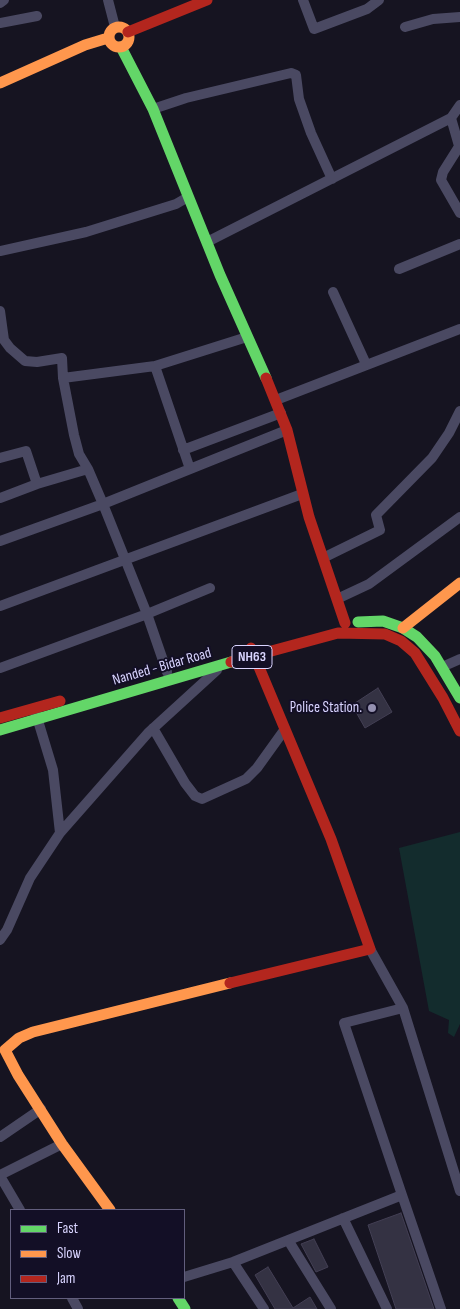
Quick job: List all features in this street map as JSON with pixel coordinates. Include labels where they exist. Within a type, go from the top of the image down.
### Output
[{"type":"main road","points":[[128,32],[206,0]]},
{"type":"main road","points":[[115,27],[124,28],[128,32],[128,41],[121,47],[114,46],[108,38],[110,31],[115,27]]},
{"type":"main road","points":[[0,83],[85,45],[108,38]]},
{"type":"main road","points":[[121,47],[153,109],[247,337],[276,400],[287,430],[302,494],[345,623]]},
{"type":"main road","points":[[403,628],[460,583]]},
{"type":"main road","name":"Nanded - Bidar Road","points":[[0,730],[221,666],[301,633],[345,623],[383,621],[403,628],[417,637],[435,656],[460,698]]},
{"type":"main road","name":"Nanded - Bidar Road","points":[[0,718],[167,672],[338,633],[365,632],[385,634],[401,641],[415,653],[440,691],[460,731]]},
{"type":"main road","points":[[109,1209],[62,1144],[2,1047],[33,1032],[370,949],[330,839],[252,652]]},
{"type":"street","points":[[0,2],[4,0]]},
{"type":"street","points":[[108,0],[115,27]]},
{"type":"street","points":[[303,0],[314,29],[367,9],[379,0]]},
{"type":"street","points":[[0,23],[38,16]]},
{"type":"street","points":[[405,26],[433,19],[460,17]]},
{"type":"street","points":[[153,109],[186,98],[291,74],[296,75],[299,99],[311,133],[332,180]]},
{"type":"street","points":[[207,242],[451,118],[460,104]]},
{"type":"street","points":[[451,118],[459,146],[443,172],[441,180],[460,213]]},
{"type":"street","points":[[0,251],[86,232],[176,204],[188,197]]},
{"type":"street","points":[[399,269],[460,244]]},
{"type":"street","points":[[334,292],[366,364]]},
{"type":"street","points":[[0,311],[4,340],[25,361],[37,362],[62,358],[63,378],[79,454],[88,469],[125,558],[167,672]]},
{"type":"street","points":[[276,400],[460,329]]},
{"type":"street","points":[[63,378],[155,366],[247,337]]},
{"type":"street","points":[[155,366],[190,469]]},
{"type":"street","points":[[323,558],[380,530],[376,515],[432,458],[449,433],[460,412]]},
{"type":"street","points":[[183,450],[280,413]]},
{"type":"street","points":[[0,542],[103,504],[287,430]]},
{"type":"street","points":[[0,458],[26,451],[36,484]]},
{"type":"street","points":[[0,498],[36,484],[88,469]]},
{"type":"street","points":[[0,606],[125,558],[302,494]]},
{"type":"street","points":[[337,599],[369,584],[460,516]]},
{"type":"street","points":[[0,668],[146,614],[210,588]]},
{"type":"street","points":[[442,667],[460,659]]},
{"type":"street","points":[[0,940],[7,930],[30,878],[60,833],[153,728],[221,666]]},
{"type":"street","points":[[36,707],[37,720],[53,770],[60,833]]},
{"type":"street","points":[[153,728],[186,783],[195,796],[202,799],[246,779],[257,768],[284,729]]},
{"type":"street","points":[[370,949],[403,1008],[460,1191]]},
{"type":"street","points":[[403,1008],[344,1023],[441,1309]]},
{"type":"street","points":[[0,1137],[41,1109]]},
{"type":"street","points":[[19,1209],[0,1175],[62,1144]]},
{"type":"street","points":[[185,1277],[233,1262],[402,1195]]},
{"type":"street","points":[[343,1218],[387,1309]]},
{"type":"street","points":[[288,1240],[331,1309]]},
{"type":"street","points":[[233,1262],[264,1309]]},
{"type":"green space","points":[[460,832],[460,1024],[454,1037],[448,1033],[449,1020],[429,1011],[399,848]]},
{"type":"building","name":"Police Station.","points":[[378,688],[392,712],[365,728],[352,705]]},
{"type":"building","points":[[401,1213],[434,1309],[396,1309],[368,1225]]},
{"type":"building","points":[[314,1239],[328,1267],[316,1272],[301,1244]]},
{"type":"building","points":[[268,1267],[293,1308],[310,1297],[317,1309],[275,1309],[255,1275]]},
{"type":"traffic: fast","points":[[121,47],[153,109],[220,275],[266,378]]},
{"type":"traffic: fast","points":[[358,622],[383,621],[403,628],[417,637],[435,656],[460,698]]},
{"type":"traffic: fast","points":[[0,730],[231,662]]},
{"type":"traffic: fast","points":[[179,1299],[185,1309]]},
{"type":"traffic: slow","points":[[115,27],[123,27],[129,33],[129,37],[129,41],[123,47],[115,47],[109,41],[109,33],[115,27]]},
{"type":"traffic: slow","points":[[0,83],[85,45],[108,38]]},
{"type":"traffic: slow","points":[[403,628],[460,583]]},
{"type":"traffic: slow","points":[[109,1209],[62,1144],[18,1075],[5,1050],[19,1038],[33,1032],[230,983]]},
{"type":"traffic: jam","points":[[128,32],[207,0]]},
{"type":"traffic: jam","points":[[266,378],[287,430],[309,517],[345,623]]},
{"type":"traffic: jam","points":[[231,662],[338,633],[385,634],[401,641],[415,653],[443,698],[460,731]]},
{"type":"traffic: jam","points":[[230,983],[370,949],[331,839],[251,648]]},
{"type":"traffic: jam","points":[[0,718],[60,701]]},
{"type":"place","name":"Police Station.","points":[[372,708]]}]
